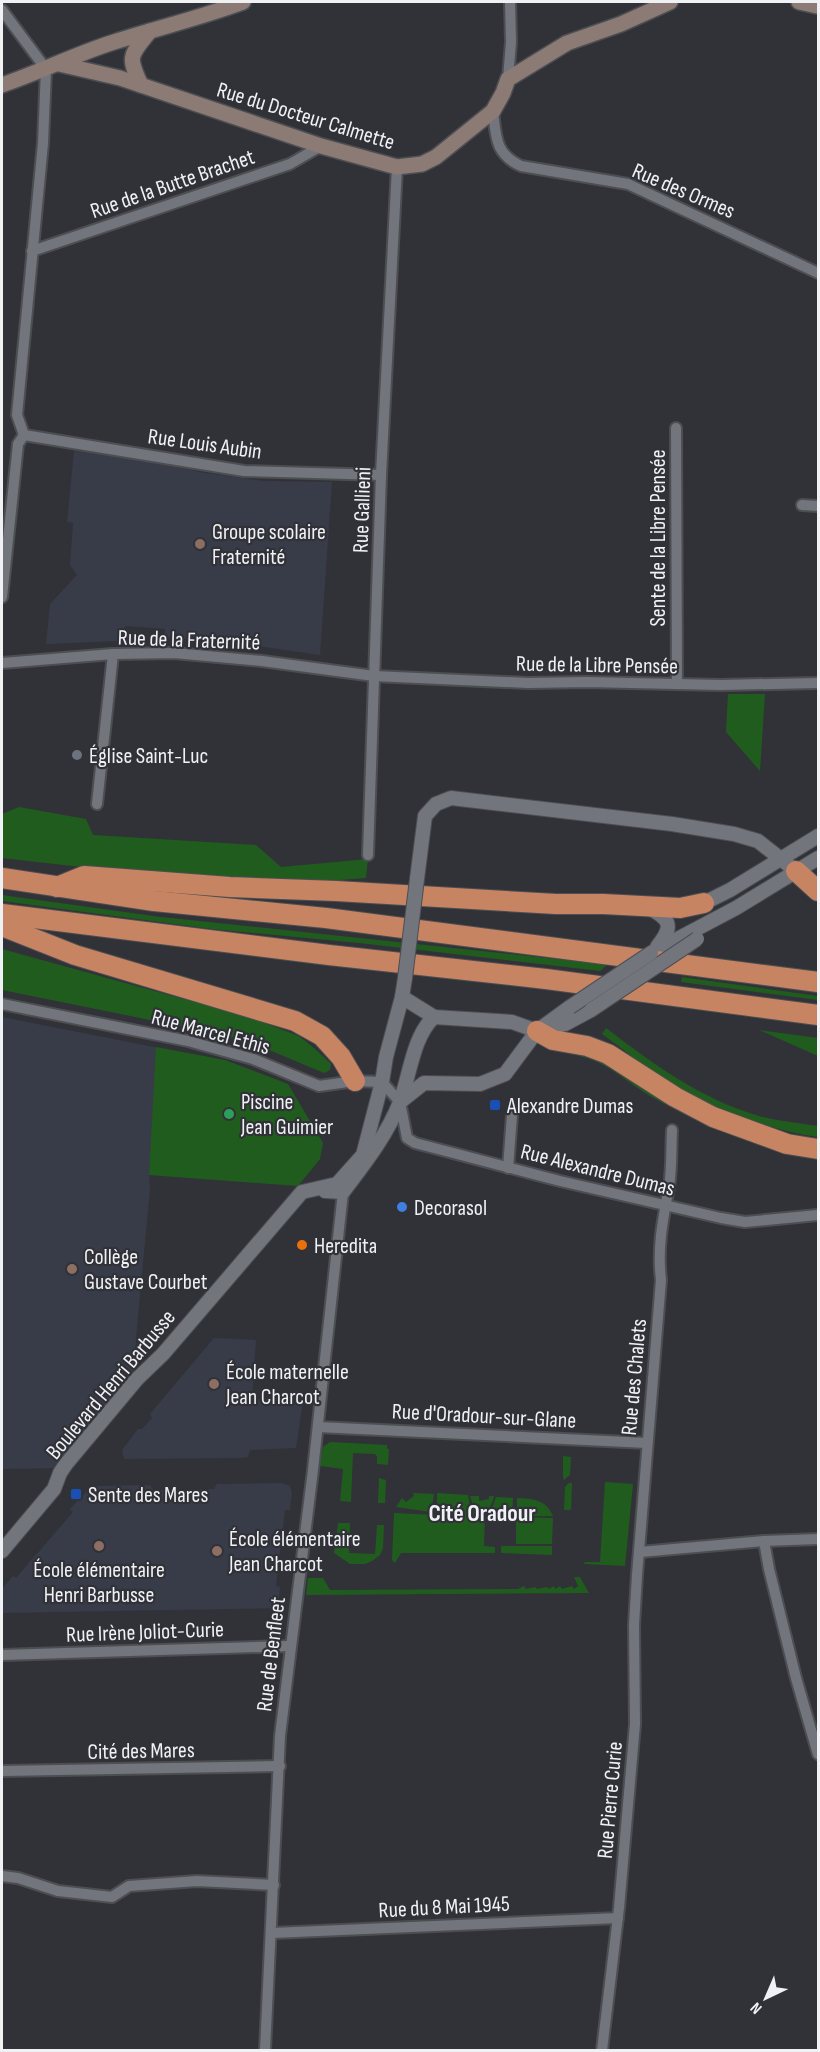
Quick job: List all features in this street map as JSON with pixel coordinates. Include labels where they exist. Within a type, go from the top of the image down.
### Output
[{"type":"highway","points":[[796,871],[819,891]]},
{"type":"highway","points":[[57,887],[84,876],[230,887],[336,891],[485,901],[680,908],[704,903]]},
{"type":"highway","points":[[2,878],[154,902],[327,918],[819,982]]},
{"type":"highway","points":[[2,914],[317,954],[558,980],[819,1015]]},
{"type":"highway","points":[[2,926],[75,955],[295,1021],[322,1036],[341,1057],[355,1081]]},
{"type":"highway","points":[[537,1031],[553,1040],[587,1046],[608,1054],[675,1097],[713,1117],[787,1144],[819,1149]]},
{"type":"main road","points":[[2,85],[52,67],[72,56],[243,2]]},
{"type":"main road","points":[[508,78],[567,43],[621,24],[670,2]]},
{"type":"main road","points":[[798,2],[814,5]]},
{"type":"main road","points":[[141,85],[131,64],[131,57],[150,31]]},
{"type":"main road","name":"Rue du Docteur Calmette","points":[[52,67],[120,78],[321,146],[397,167],[422,164],[436,157],[493,111],[508,78]]},
{"type":"street","points":[[503,2],[510,25]]},
{"type":"street","points":[[508,78],[512,42],[510,2]]},
{"type":"street","points":[[2,10],[52,67],[17,415],[24,435],[18,444],[2,597]]},
{"type":"street","name":"Rue des Ormes","points":[[493,111],[498,145],[508,160],[521,166],[628,184],[819,273]]},
{"type":"street","name":"Rue de la Butte Brachet","points":[[32,251],[290,164],[321,146]]},
{"type":"street","name":"Rue Gallieni","points":[[368,855],[381,475],[397,167]]},
{"type":"street","name":"Sente de la Libre Pensée","points":[[676,428],[677,684]]},
{"type":"street","name":"Rue Louis Aubin","points":[[24,435],[244,471],[381,475]]},
{"type":"street","points":[[802,505],[819,506]]},
{"type":"street","name":"Rue de la Fraternité","points":[[2,663],[113,654],[174,653],[262,661],[374,676]]},
{"type":"street","points":[[97,804],[113,654]]},
{"type":"street","name":"Rue de la Libre Pensée","points":[[374,676],[528,683],[819,683]]},
{"type":"street","points":[[302,1192],[337,1184],[363,1155],[402,997],[425,816],[436,804],[452,798],[672,824],[734,834],[758,841],[796,871]]},
{"type":"street","points":[[704,903],[730,890],[819,836]]},
{"type":"street","points":[[400,1102],[424,1083],[480,1084],[505,1074],[537,1031],[570,1007],[651,953],[736,908],[819,858]]},
{"type":"street","points":[[644,906],[660,914],[667,920],[669,927],[667,934],[651,953]]},
{"type":"street","points":[[402,997],[434,1017],[512,1022],[537,1031],[565,1024],[591,1010],[697,939],[736,908]]},
{"type":"street","name":"Rue Marcel Ethis","points":[[2,1004],[188,1041],[253,1059],[319,1086],[355,1081],[382,1082]]},
{"type":"street","points":[[302,1192],[344,1192],[379,1144],[400,1102],[422,1030],[434,1017]]},
{"type":"street","points":[[382,1082],[400,1102]]},
{"type":"street","name":"Rue Alexandre Dumas","points":[[400,1102],[407,1138],[415,1143],[665,1206],[745,1222],[819,1215]]},
{"type":"street","points":[[508,1168],[512,1115]]},
{"type":"street","name":"Rue des Chalets","points":[[640,1552],[661,1280],[658,1254],[669,1185],[672,1130]]},
{"type":"street","name":"Boulevard Henri Barbusse","points":[[2,1551],[54,1489],[66,1464],[137,1379],[163,1354],[302,1192]]},
{"type":"street","name":"Rue de Benfleet","points":[[265,2050],[280,1736],[344,1192]]},
{"type":"street","name":"Rue d'Oradour-sur-Glane","points":[[318,1426],[647,1443]]},
{"type":"street","points":[[640,1552],[764,1541],[819,1539]]},
{"type":"street","points":[[764,1541],[796,1678],[819,1754]]},
{"type":"street","name":"Rue Pierre Curie","points":[[602,2050],[618,1918],[635,1724],[634,1626],[640,1552]]},
{"type":"street","name":"Rue Irène Joliot-Curie","points":[[2,1655],[290,1646]]},
{"type":"street","name":"Cité des Mares","points":[[2,1771],[280,1766]]},
{"type":"street","points":[[2,1876],[18,1878],[58,1892],[112,1897],[129,1886],[140,1885],[197,1881],[274,1885]]},
{"type":"street","name":"Rue du 8 Mai 1945","points":[[272,1933],[618,1918]]},
{"type":"shaded area","name":"Groupe scolaire Fraternité","points":[[74,451],[158,460],[199,472],[264,481],[332,482],[320,655],[251,644],[167,637],[165,629],[125,626],[123,640],[119,641],[46,644],[50,604],[77,575],[70,565],[73,523],[67,522]]},
{"type":"shaded area","name":"Collège Gustave Courbet","points":[[2,1017],[159,1048],[135,1376],[59,1468],[2,1469]]},
{"type":"shaded area","name":"École maternelle Jean Charcot","points":[[214,1338],[256,1340],[252,1399],[303,1401],[296,1448],[250,1450],[248,1457],[238,1458],[124,1459],[122,1450],[138,1429],[142,1429],[152,1418],[150,1414]]},
{"type":"shaded area","points":[[282,1483],[290,1486],[292,1493],[290,1510],[285,1510],[276,1586],[280,1587],[278,1608],[2,1613],[2,1589],[13,1576],[16,1578],[73,1512],[70,1509],[90,1488],[150,1485],[153,1490],[214,1489],[217,1484]]},
{"type":"green space","points":[[728,694],[765,694],[760,771],[726,732]]},
{"type":"green space","points":[[19,807],[86,819],[93,835],[256,845],[281,867],[368,859],[366,878],[313,882],[90,868],[2,858],[2,814]]},
{"type":"green space","points":[[2,895],[161,917],[606,966],[600,971],[359,943],[212,929],[2,901]]},
{"type":"green space","points":[[2,949],[245,1016],[299,1036],[331,1064],[330,1070],[324,1073],[262,1047],[224,1035],[2,990]]},
{"type":"green space","points":[[682,977],[818,996],[818,1000],[681,982]]},
{"type":"green space","points":[[606,1028],[642,1055],[697,1090],[759,1116],[818,1126],[818,1137],[763,1124],[689,1095],[602,1034]]},
{"type":"green space","points":[[759,1030],[818,1038],[818,1056]]},
{"type":"green space","name":"Piscine Jean Guimier","points":[[156,1047],[225,1060],[288,1084],[323,1143],[320,1159],[298,1186],[149,1175]]},
{"type":"green space","points":[[588,1053],[763,1145],[679,1111],[643,1091],[608,1067],[579,1056]]},
{"type":"green space","points":[[330,1442],[387,1445],[389,1449],[388,1465],[377,1464],[375,1454],[353,1453],[351,1502],[340,1501],[343,1469],[320,1466],[323,1447]]},
{"type":"green space","points":[[563,1456],[571,1457],[570,1475],[564,1480],[563,1477]]},
{"type":"green space","points":[[379,1478],[386,1480],[385,1503],[378,1503]]},
{"type":"green space","points":[[605,1482],[633,1484],[625,1566],[584,1564],[585,1562],[600,1562]]},
{"type":"green space","points":[[572,1483],[571,1510],[564,1510],[565,1487]]},
{"type":"green space","points":[[413,1493],[434,1494],[431,1512],[396,1507],[402,1498],[406,1502],[414,1496]]},
{"type":"green space","points":[[437,1493],[468,1495],[470,1506],[479,1513],[478,1515],[485,1515],[484,1546],[495,1547],[495,1553],[401,1553],[395,1563],[392,1560],[394,1513],[437,1515]]},
{"type":"green space","points":[[470,1496],[479,1496],[479,1501],[494,1496],[490,1507],[480,1511],[473,1505]]},
{"type":"green space","points":[[496,1497],[513,1498],[512,1515],[487,1512],[493,1506]]},
{"type":"green space","points":[[517,1498],[543,1503],[553,1516],[517,1516]]},
{"type":"green space","points":[[516,1517],[553,1518],[552,1544],[516,1544]]},
{"type":"green space","points":[[338,1523],[350,1523],[349,1553],[375,1554],[377,1525],[384,1525],[383,1548],[380,1555],[365,1564],[350,1564],[334,1553]]},
{"type":"green space","points":[[501,1546],[552,1546],[552,1555],[501,1553]]},
{"type":"green space","points":[[574,1577],[580,1577],[589,1593],[306,1595],[308,1578],[323,1578],[330,1590],[518,1589],[524,1586],[526,1589],[547,1587],[549,1589],[554,1586],[555,1589],[560,1586],[562,1589],[572,1586],[574,1589],[578,1586]]},
{"type":"place","name":"Groupe scolaire Fraternité","points":[[200,544]]},
{"type":"place","name":"Église Saint-Luc","points":[[77,755]]},
{"type":"place","name":"Alexandre Dumas","points":[[495,1105]]},
{"type":"place","name":"Piscine Jean Guimier","points":[[229,1114]]},
{"type":"place","name":"Decorasol","points":[[402,1207]]},
{"type":"place","name":"Heredita","points":[[302,1245]]},
{"type":"place","name":"Collège Gustave Courbet","points":[[72,1269]]},
{"type":"place","name":"École maternelle Jean Charcot","points":[[214,1384]]},
{"type":"place","name":"Sente des Mares","points":[[76,1494]]},
{"type":"place","name":"École élémentaire Henri Barbusse","points":[[99,1546]]},
{"type":"place","name":"École élémentaire Jean Charcot","points":[[217,1551]]},
{"type":"district","name":"Cité Oradour","points":[[482,1513]]}]
